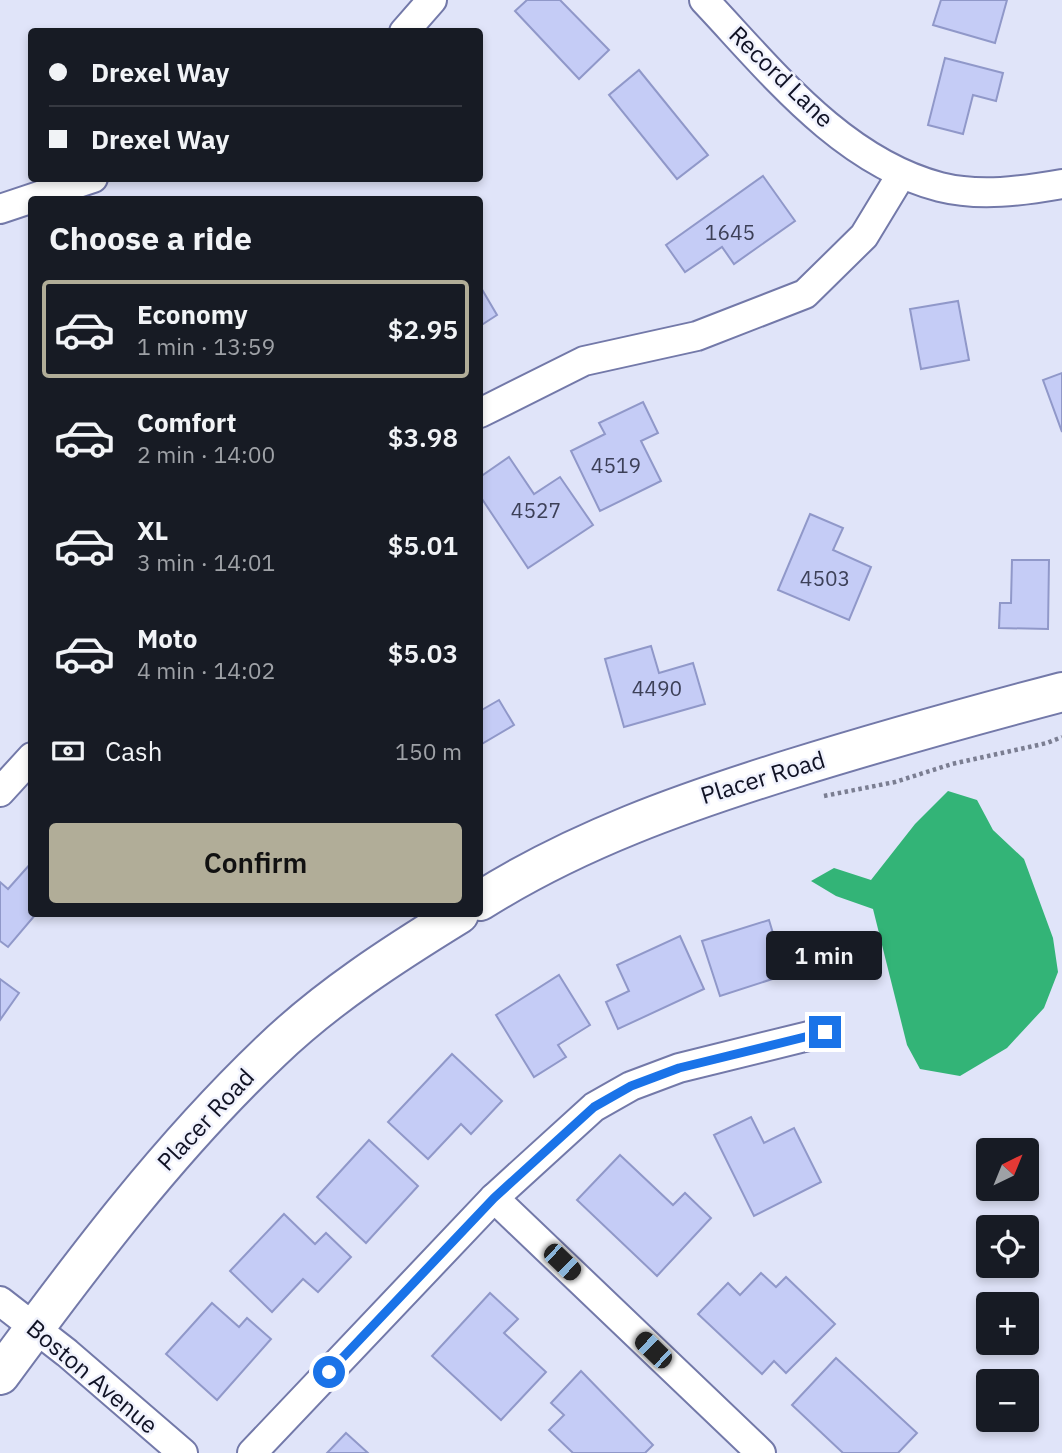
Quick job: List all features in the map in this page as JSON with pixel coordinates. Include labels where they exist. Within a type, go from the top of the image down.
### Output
[{"type":"main road","name":"Placer Road","points":[[483,899],[522,875],[598,837],[681,803],[928,727],[1062,692]]},
{"type":"main road","name":"Placer Road","points":[[0,1375],[141,1188],[272,1050],[393,955],[454,917]]},
{"type":"street","points":[[408,28],[432,0]]},
{"type":"street","name":"Record Lane","points":[[704,0],[800,102],[839,134],[901,175],[942,187],[985,192],[1062,184]]},
{"type":"street","points":[[483,411],[584,360],[697,336],[805,294],[864,236],[901,175]]},
{"type":"street","points":[[39,196],[81,182]]},
{"type":"street","points":[[0,209],[28,200]]},
{"type":"street","points":[[0,792],[28,761]]},
{"type":"street","points":[[252,1453],[494,1198],[575,1121],[631,1086],[679,1068],[825,1032]]},
{"type":"street","points":[[494,1198],[761,1453]]},
{"type":"street","name":"Boston Avenue","points":[[0,1301],[183,1453]]},
{"type":"path","points":[[810,799],[895,782],[952,764],[1047,743],[1062,737]]},
{"type":"shaded area","points":[[948,791],[977,800],[993,830],[1024,859],[1053,938],[1058,972],[1044,1008],[1007,1048],[960,1076],[920,1069],[907,1045],[873,909],[836,896],[811,881],[834,868],[871,880],[915,824]]},
{"type":"building","points":[[527,0],[560,0],[609,50],[579,79],[515,11]]},
{"type":"building","points":[[941,0],[1007,0],[995,43],[933,25]]},
{"type":"building","points":[[945,58],[1003,73],[996,101],[973,95],[963,134],[928,125]]},
{"type":"building","points":[[639,70],[708,155],[677,179],[609,95]]},
{"type":"building","points":[[763,176],[795,221],[734,264],[722,247],[685,272],[666,245]]},
{"type":"building","points":[[483,291],[497,315],[483,324]]},
{"type":"building","points":[[958,301],[969,360],[921,369],[910,309]]},
{"type":"building","points":[[1062,373],[1062,432],[1043,380]]},
{"type":"building","points":[[643,402],[658,433],[641,441],[661,481],[600,511],[571,451],[605,434],[599,423]]},
{"type":"building","points":[[509,457],[534,494],[560,477],[593,525],[528,568],[483,500],[483,475]]},
{"type":"building","points":[[810,514],[843,528],[833,550],[871,567],[849,620],[778,590]]},
{"type":"building","points":[[1012,560],[1049,560],[1048,629],[999,628],[1000,603],[1011,603]]},
{"type":"building","points":[[651,646],[659,673],[693,663],[705,704],[624,727],[605,659]]},
{"type":"building","points":[[499,700],[514,725],[483,743],[483,709]]},
{"type":"building","points":[[28,866],[28,917],[33,917],[8,947],[0,941],[0,882],[8,889]]},
{"type":"building","points":[[769,920],[778,950],[795,945],[803,969],[720,996],[702,941]]},
{"type":"building","points":[[680,936],[704,989],[618,1029],[606,1002],[629,991],[617,965]]},
{"type":"building","points":[[559,975],[590,1025],[558,1045],[566,1057],[534,1077],[496,1015]]},
{"type":"building","points":[[0,979],[19,993],[0,1020]]},
{"type":"building","points":[[452,1054],[502,1101],[471,1134],[461,1124],[428,1159],[388,1122]]},
{"type":"building","points":[[751,1117],[764,1143],[794,1128],[821,1182],[754,1216],[714,1135]]},
{"type":"building","points":[[369,1140],[418,1186],[366,1243],[317,1197]]},
{"type":"building","points":[[620,1155],[673,1205],[685,1193],[711,1218],[657,1276],[577,1200]]},
{"type":"building","points":[[284,1214],[315,1244],[326,1233],[351,1257],[318,1292],[303,1279],[272,1312],[230,1271]]},
{"type":"building","points":[[761,1273],[776,1287],[786,1277],[835,1324],[786,1373],[774,1361],[762,1374],[698,1314],[728,1283],[740,1295]]},
{"type":"building","points":[[490,1293],[518,1319],[504,1333],[546,1372],[501,1420],[432,1356]]},
{"type":"building","points":[[212,1303],[239,1327],[247,1318],[271,1339],[217,1400],[166,1354]]},
{"type":"building","points":[[836,1358],[917,1433],[898,1453],[843,1453],[792,1405]]},
{"type":"building","points":[[581,1371],[653,1445],[645,1453],[573,1453],[549,1430],[564,1415],[551,1403]]},
{"type":"building","points":[[346,1433],[368,1453],[327,1453]]},
{"type":"route","points":[[329,1372],[494,1198],[542,1151],[594,1107],[631,1086],[679,1068],[825,1032]]}]
